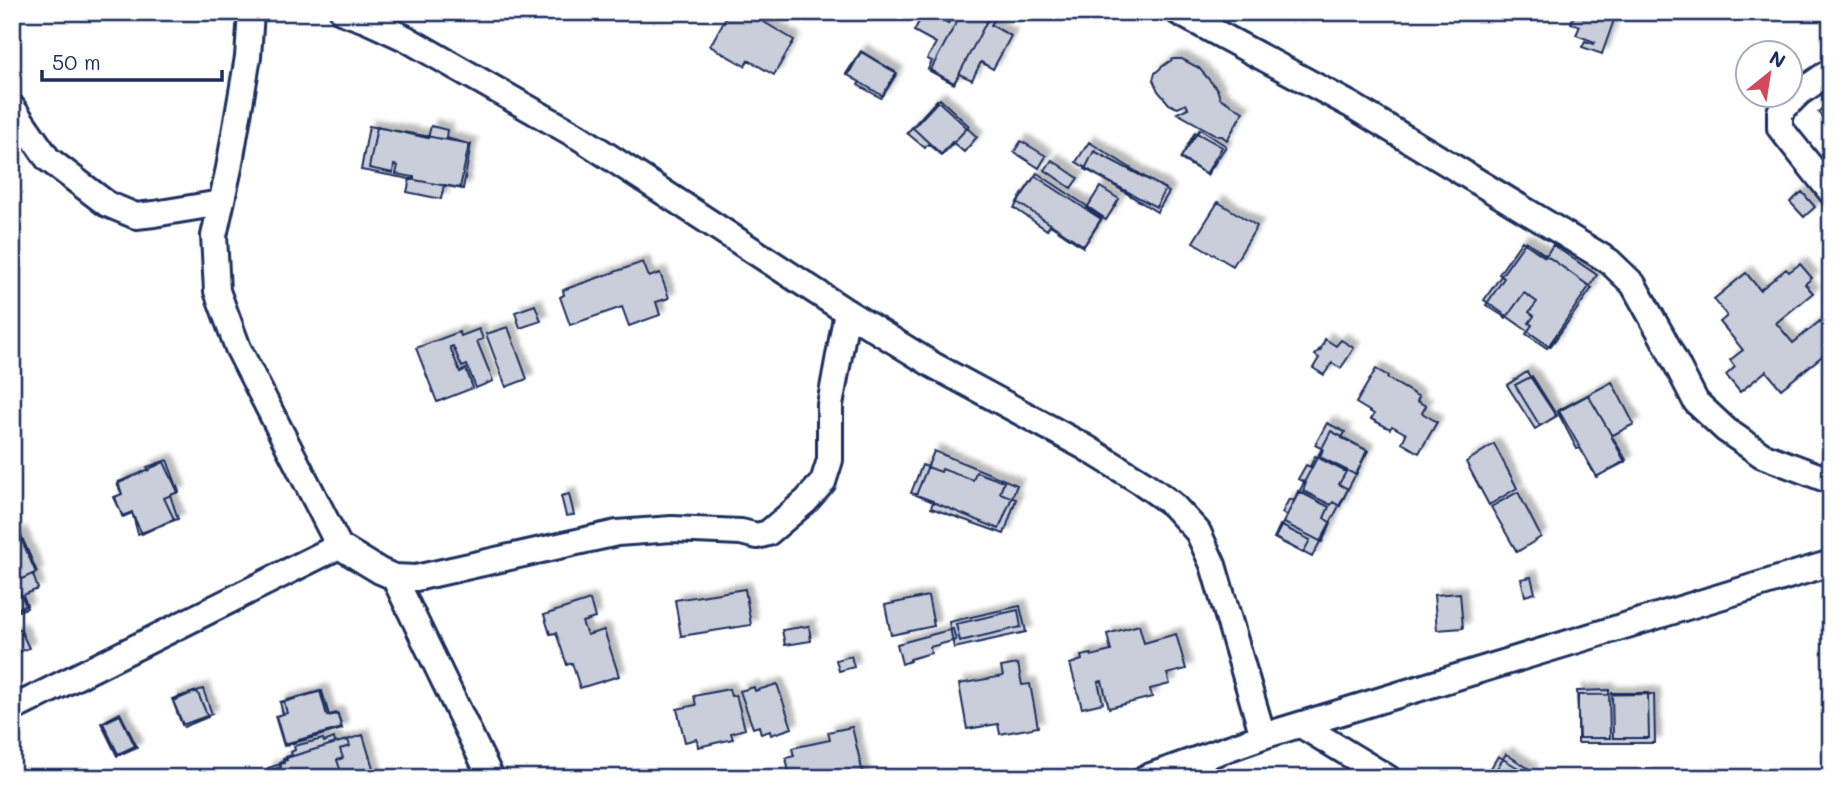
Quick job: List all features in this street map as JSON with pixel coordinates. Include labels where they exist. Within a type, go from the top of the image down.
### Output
[{"type":"street","points":[[251,12],[248,57],[214,236],[217,290],[239,348],[339,546],[380,571],[394,577],[416,578],[617,533],[672,529],[741,532],[757,536],[768,533],[806,501],[823,482],[830,460],[830,405],[847,313]]},
{"type":"street","points":[[343,12],[405,38],[509,95],[579,137],[847,313],[933,365],[1085,447],[1172,503],[1198,532],[1213,565],[1263,736]]},
{"type":"street","points":[[1178,12],[1351,105],[1609,261],[1633,284],[1696,402],[1726,430],[1762,455],[1831,481]]},
{"type":"street","points":[[1831,71],[1799,93],[1780,112],[1780,128],[1831,192]]},
{"type":"street","points":[[12,107],[48,159],[107,204],[136,216],[221,202]]},
{"type":"street","points":[[12,709],[339,546]]},
{"type":"street","points":[[1145,778],[1263,736],[1831,563]]},
{"type":"street","points":[[394,577],[491,778]]},
{"type":"street","points":[[1301,725],[1388,778]]},
{"type":"building","points":[[729,12],[747,12],[794,40],[774,75],[748,60],[745,66],[710,46]]},
{"type":"building","points":[[924,12],[948,24],[954,12],[989,12],[996,16],[991,25],[1011,36],[993,69],[981,62],[972,80],[959,74],[954,83],[928,69],[932,61],[927,59],[936,43],[914,31]]},
{"type":"building","points":[[962,12],[979,12],[989,17],[954,84],[930,71]]},
{"type":"building","points":[[1575,12],[1616,14],[1602,54],[1582,47],[1585,41],[1595,42],[1576,35],[1580,26],[1571,23]]},
{"type":"building","points":[[861,51],[897,73],[883,96],[846,74]]},
{"type":"building","points":[[861,52],[896,73],[881,98],[858,85],[860,82],[848,75]]},
{"type":"building","points":[[1173,59],[1182,59],[1199,68],[1217,89],[1220,98],[1243,112],[1227,140],[1177,113],[1188,108],[1186,104],[1175,107],[1158,91],[1153,80],[1155,73]]},
{"type":"building","points":[[940,99],[969,126],[942,155],[913,128]]},
{"type":"building","points":[[937,100],[977,137],[964,152],[952,142],[941,155],[928,144],[925,148],[907,133]]},
{"type":"building","points":[[1829,102],[1831,104],[1831,128],[1818,112]]},
{"type":"building","points":[[369,126],[471,144],[463,189],[361,170]]},
{"type":"building","points":[[431,126],[447,130],[446,138],[469,144],[460,188],[444,185],[441,199],[407,192],[410,179],[414,177],[396,174],[398,166],[394,165],[393,173],[369,168],[377,127],[428,138]]},
{"type":"building","points":[[1200,129],[1226,146],[1207,175],[1181,157]]},
{"type":"building","points":[[1195,132],[1222,147],[1206,174],[1180,159]]},
{"type":"building","points":[[1021,141],[1046,156],[1039,168],[1014,152]]},
{"type":"building","points":[[1089,142],[1169,192],[1157,212],[1076,162]]},
{"type":"building","points":[[1094,151],[1166,189],[1156,207],[1085,169]]},
{"type":"building","points":[[1052,160],[1078,178],[1071,188],[1045,170]]},
{"type":"building","points":[[1037,173],[1103,217],[1084,246],[1017,202]]},
{"type":"building","points":[[1035,176],[1101,219],[1083,247],[1050,225],[1047,230],[1014,208]]},
{"type":"building","points":[[1100,187],[1119,199],[1106,220],[1087,208]]},
{"type":"building","points":[[1802,192],[1815,207],[1804,217],[1790,202]]},
{"type":"building","points":[[1218,202],[1257,226],[1233,266],[1193,242]]},
{"type":"building","points":[[1522,241],[1545,257],[1553,245],[1597,275],[1547,348],[1526,334],[1534,316],[1529,312],[1537,302],[1524,293],[1506,318],[1486,305],[1504,278],[1499,274]]},
{"type":"building","points":[[1526,241],[1592,288],[1550,347],[1484,300]]},
{"type":"building","points":[[643,262],[649,277],[660,273],[669,298],[656,302],[660,315],[629,326],[622,307],[570,325],[560,297],[564,295],[563,290]]},
{"type":"building","points":[[1800,264],[1812,278],[1805,284],[1813,293],[1776,323],[1793,343],[1820,321],[1831,334],[1831,349],[1781,389],[1766,371],[1740,392],[1726,375],[1735,367],[1730,360],[1743,350],[1720,322],[1727,316],[1714,299],[1746,273],[1760,290],[1786,269],[1789,272]]},
{"type":"building","points":[[535,305],[541,321],[520,328],[515,312]]},
{"type":"building","points":[[508,327],[527,379],[506,387],[486,334]]},
{"type":"building","points":[[479,329],[483,339],[477,341],[493,381],[476,388],[467,365],[462,367],[453,346],[450,347],[460,372],[466,369],[473,388],[437,402],[416,348],[459,332],[461,336]]},
{"type":"building","points":[[1325,339],[1336,346],[1341,340],[1354,348],[1341,368],[1332,363],[1324,375],[1313,368],[1319,358],[1315,355],[1320,351]]},
{"type":"building","points":[[1376,369],[1419,397],[1417,401],[1426,406],[1422,413],[1437,422],[1419,453],[1402,443],[1406,434],[1371,419],[1374,414],[1356,403]]},
{"type":"building","points":[[1527,372],[1556,416],[1535,429],[1507,385]]},
{"type":"building","points":[[1532,376],[1557,416],[1540,426],[1515,385]]},
{"type":"building","points":[[1612,382],[1634,424],[1611,436],[1625,462],[1596,477],[1580,448],[1577,449],[1557,411]]},
{"type":"building","points":[[1588,395],[1626,460],[1597,477],[1559,411]]},
{"type":"building","points":[[1327,423],[1345,432],[1342,438],[1367,450],[1356,475],[1320,457],[1323,449],[1315,445]]},
{"type":"building","points":[[1331,431],[1368,451],[1312,557],[1275,538]]},
{"type":"building","points":[[1494,444],[1517,488],[1489,505],[1466,462]]},
{"type":"building","points":[[934,451],[1017,485],[999,529],[916,495]]},
{"type":"building","points":[[1315,456],[1346,472],[1339,484],[1348,489],[1340,506],[1333,502],[1331,505],[1303,491],[1306,483],[1298,479],[1306,465],[1310,467]]},
{"type":"building","points":[[167,460],[179,492],[170,495],[178,519],[138,534],[132,512],[122,516],[115,497],[122,494],[118,482]]},
{"type":"building","points":[[164,462],[178,492],[164,498],[174,519],[142,534],[132,513],[123,517],[114,497],[122,494],[117,484]]},
{"type":"building","points":[[922,465],[973,480],[976,472],[1004,482],[1000,493],[1016,499],[1004,534],[931,508],[933,501],[911,493]]},
{"type":"building","points":[[1298,491],[1329,507],[1324,518],[1331,523],[1322,542],[1284,523],[1287,516],[1282,513],[1289,499],[1294,501]]},
{"type":"building","points":[[1518,492],[1541,537],[1517,552],[1491,507]]},
{"type":"building","points":[[569,494],[574,515],[566,516],[561,496]]},
{"type":"building","points":[[1280,525],[1310,540],[1303,553],[1274,538]]},
{"type":"building","points":[[20,533],[37,572],[15,582],[27,608],[12,613],[12,537]]},
{"type":"building","points":[[19,534],[36,573],[33,575],[38,589],[23,595],[27,605],[12,611],[12,537]]},
{"type":"building","points":[[1531,577],[1535,593],[1525,596],[1521,579]]},
{"type":"building","points":[[745,589],[751,625],[681,636],[675,600]]},
{"type":"building","points":[[1460,593],[1463,628],[1437,630],[1434,595]]},
{"type":"building","points":[[928,596],[934,626],[891,635],[885,605]]},
{"type":"building","points":[[590,600],[595,618],[582,622],[587,635],[604,630],[619,676],[580,688],[572,663],[567,665],[556,633],[550,634],[544,615]]},
{"type":"building","points":[[1020,606],[1026,632],[954,648],[949,622]]},
{"type":"building","points":[[1018,610],[1021,627],[960,641],[956,624]]},
{"type":"building","points":[[1139,625],[1144,643],[1176,634],[1186,669],[1167,674],[1170,684],[1150,689],[1152,697],[1109,708],[1102,681],[1098,682],[1103,703],[1082,708],[1070,664],[1082,660],[1081,656],[1111,651],[1107,634]]},
{"type":"building","points":[[809,626],[811,641],[785,645],[782,630]]},
{"type":"building","points":[[20,629],[29,648],[12,655],[12,633]]},
{"type":"building","points":[[953,629],[956,640],[930,647],[931,653],[902,664],[897,644]]},
{"type":"building","points":[[851,656],[854,667],[839,671],[836,660]]},
{"type":"building","points":[[1018,664],[1022,685],[1030,684],[1038,727],[1000,734],[998,724],[967,729],[959,684],[1003,676],[1001,667]]},
{"type":"building","points":[[777,684],[792,728],[771,735],[770,731],[761,734],[759,726],[753,728],[740,691],[754,687],[755,691]]},
{"type":"building","points":[[203,689],[212,714],[182,725],[172,699]]},
{"type":"building","points":[[729,689],[731,696],[736,695],[745,729],[731,733],[733,739],[698,747],[697,739],[685,742],[677,709],[696,705],[694,696]]},
{"type":"building","points":[[1609,690],[1610,738],[1579,738],[1577,691]]},
{"type":"building","points":[[197,691],[208,717],[184,727],[173,701]]},
{"type":"building","points":[[320,691],[327,716],[338,714],[342,728],[284,744],[276,716],[283,714],[280,702]]},
{"type":"building","points":[[322,691],[329,715],[337,713],[342,729],[284,746],[275,716],[287,713],[284,702]]},
{"type":"building","points":[[1612,693],[1648,693],[1649,738],[1613,738]]},
{"type":"building","points":[[1654,694],[1655,743],[1578,743],[1578,695]]},
{"type":"building","points":[[120,713],[137,747],[117,756],[101,723]]},
{"type":"building","points":[[120,715],[135,746],[118,754],[103,723]]},
{"type":"building","points":[[852,727],[864,778],[790,778],[786,758],[794,756],[792,748],[830,740],[828,732]]},
{"type":"building","points":[[363,735],[376,778],[271,778],[268,768],[284,763],[283,759]]},
{"type":"building","points":[[334,738],[335,743],[348,740],[350,746],[340,749],[343,758],[337,760],[343,778],[275,778],[272,770],[281,767],[280,762],[292,755],[294,746]]},
{"type":"building","points":[[1506,754],[1531,770],[1526,778],[1491,778]]},
{"type":"building","points":[[1498,756],[1525,772],[1521,778],[1485,778]]}]
